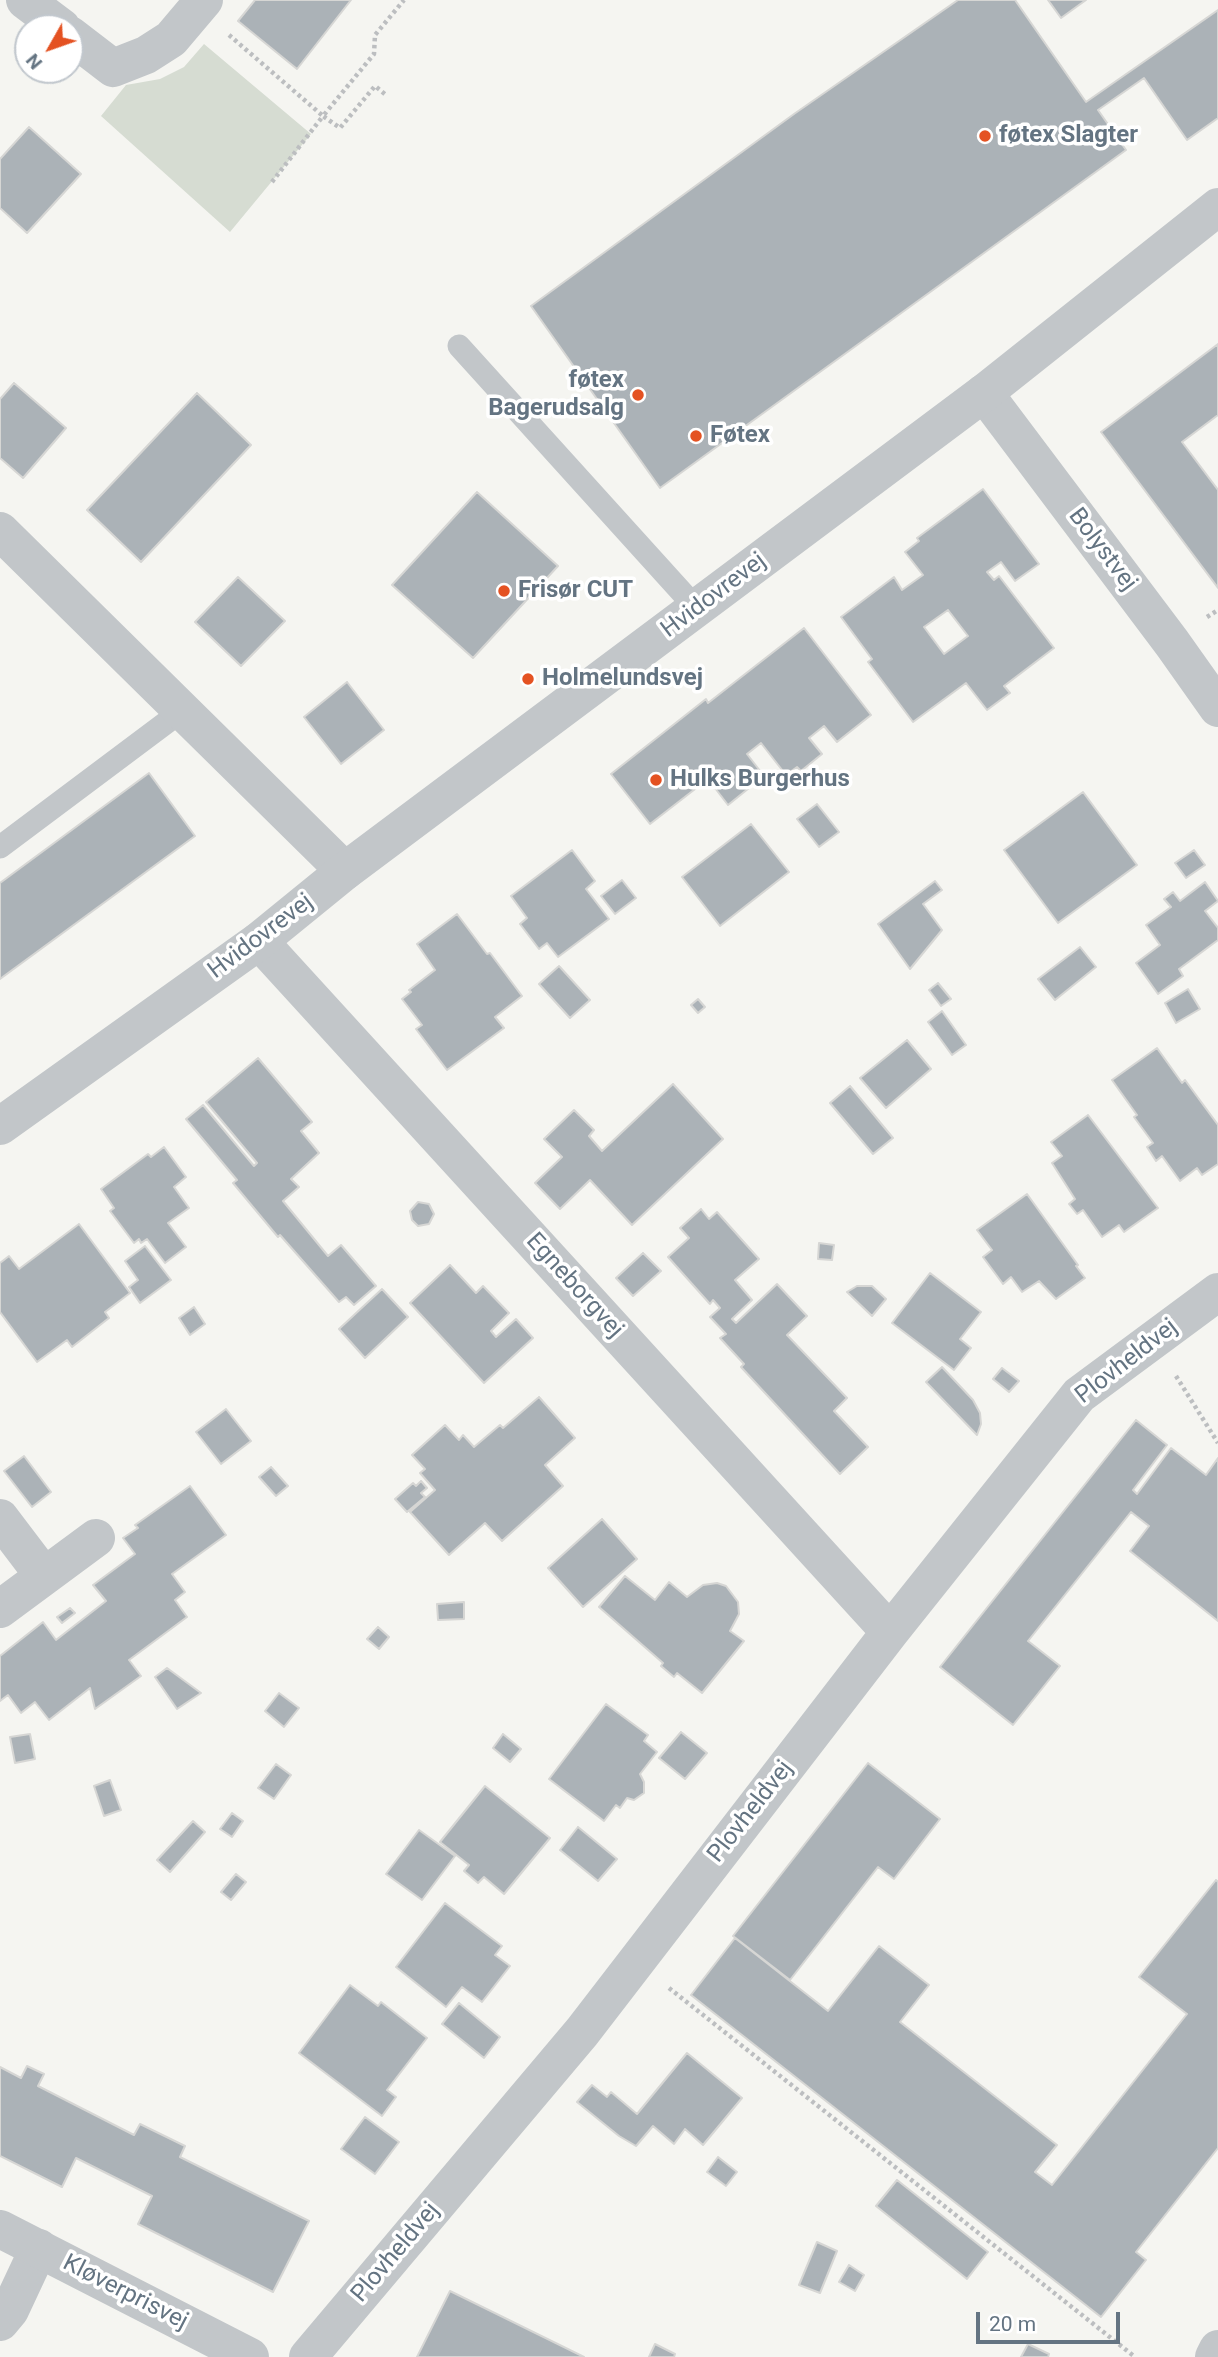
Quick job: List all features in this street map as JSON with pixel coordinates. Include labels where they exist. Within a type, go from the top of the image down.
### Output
[{"type":"street","points":[[25,0],[44,14]]},
{"type":"street","points":[[84,45],[113,68],[146,55],[171,39],[201,4]]},
{"type":"street","name":"Hvidovrevej","points":[[0,1126],[259,941],[345,871],[984,393],[1218,207]]},
{"type":"street","name":"Bolystvej","points":[[984,393],[1218,707]]},
{"type":"street","points":[[0,531],[345,871]]},
{"type":"street","name":"Egneborgvej","points":[[259,941],[890,1632]]},
{"type":"street","name":"Plovheldvej","points":[[308,2357],[582,2032],[890,1632],[1079,1395],[1218,1292]]},
{"type":"street","points":[[0,1518],[44,1577]]},
{"type":"street","points":[[0,1609],[96,1538]]},
{"type":"street","name":"Kløverprisvej","points":[[0,2229],[250,2357]]},
{"type":"street","points":[[0,2322],[10,2310],[39,2248]]},
{"type":"street","points":[[1213,2357],[1218,2349]]},
{"type":"lane","points":[[459,346],[697,609]]},
{"type":"lane","points":[[0,848],[183,710]]},
{"type":"path","points":[[272,182],[374,54],[375,35],[404,0]]},
{"type":"path","points":[[201,4],[323,116],[340,128],[375,86],[386,95]]},
{"type":"path","points":[[1153,1340],[1218,1443]]},
{"type":"path","points":[[636,1962],[1135,2357]]},
{"type":"shaded area","points":[[204,44],[311,134],[230,232],[101,116],[126,85],[160,79],[184,67]]},
{"type":"building","points":[[255,0],[351,0],[297,69],[238,21]]},
{"type":"building","points":[[958,0],[1015,0],[1086,102],[1218,10],[1218,118],[1187,140],[1144,78],[1098,110],[1126,150],[660,488],[531,306],[794,114]]},
{"type":"building","points":[[1048,0],[1086,0],[1061,18]]},
{"type":"building","points":[[29,127],[81,174],[27,233],[0,208],[0,159]]},
{"type":"building","points":[[1218,344],[1218,415],[1182,442],[1218,490],[1218,588],[1101,432]]},
{"type":"building","points":[[14,383],[66,428],[23,478],[0,458],[0,399]]},
{"type":"building","points":[[197,393],[251,445],[141,562],[87,510]]},
{"type":"building","points":[[983,489],[1039,564],[1015,581],[1001,562],[987,572],[994,580],[999,576],[1054,648],[1004,686],[1010,693],[987,710],[966,683],[913,722],[868,662],[872,659],[841,617],[894,577],[902,590],[923,575],[905,552],[919,541],[917,538]],"holes":[[[948,610],[968,636],[944,654],[924,627]]]},
{"type":"building","points":[[477,492],[558,566],[473,658],[392,585]]},
{"type":"building","points":[[238,577],[285,621],[241,666],[195,622]]},
{"type":"building","points":[[804,628],[871,715],[837,742],[824,726],[809,738],[822,754],[801,771],[797,767],[786,775],[761,743],[747,754],[764,776],[728,805],[708,779],[650,824],[611,774],[706,699],[708,703]]},
{"type":"building","points":[[347,682],[384,730],[341,764],[304,717]]},
{"type":"building","points":[[149,773],[195,836],[0,979],[0,883]]},
{"type":"building","points":[[1083,792],[1137,865],[1058,923],[1004,850]]},
{"type":"building","points":[[817,804],[839,832],[819,847],[797,819]]},
{"type":"building","points":[[751,824],[789,872],[720,926],[682,877]]},
{"type":"building","points":[[572,850],[595,881],[586,889],[609,919],[558,957],[547,943],[539,949],[520,924],[527,918],[511,896]]},
{"type":"building","points":[[1194,850],[1205,865],[1186,878],[1175,863]]},
{"type":"building","points":[[622,880],[636,898],[615,914],[601,896]]},
{"type":"building","points":[[935,881],[942,890],[923,904],[942,930],[910,969],[878,924]]},
{"type":"building","points":[[1205,882],[1218,901],[1205,911],[1218,928],[1218,940],[1179,969],[1183,976],[1158,994],[1136,963],[1160,945],[1146,925],[1171,907],[1164,899],[1173,892],[1180,901]]},
{"type":"building","points":[[457,914],[522,996],[495,1017],[504,1028],[447,1070],[416,1029],[422,1025],[402,999],[411,992],[409,990],[435,970],[417,944]]},
{"type":"building","points":[[1080,947],[1096,967],[1055,1000],[1038,979]]},
{"type":"building","points":[[559,966],[590,1000],[570,1018],[539,984]]},
{"type":"building","points":[[938,983],[951,999],[941,1006],[929,990]]},
{"type":"building","points":[[1188,989],[1200,1009],[1176,1023],[1165,1003]]},
{"type":"building","points":[[698,999],[705,1007],[698,1013],[691,1005]]},
{"type":"building","points":[[942,1011],[966,1045],[952,1055],[928,1022]]},
{"type":"building","points":[[907,1040],[931,1069],[886,1108],[860,1078]]},
{"type":"building","points":[[1157,1048],[1182,1083],[1185,1080],[1218,1125],[1218,1164],[1202,1175],[1197,1168],[1180,1181],[1162,1156],[1156,1161],[1147,1147],[1153,1143],[1112,1080]]},
{"type":"building","points":[[258,1058],[312,1122],[301,1131],[319,1153],[291,1179],[299,1187],[283,1201],[328,1256],[341,1245],[376,1286],[354,1305],[346,1297],[339,1302],[280,1235],[278,1237],[233,1183],[237,1180],[186,1119],[203,1105],[254,1166],[257,1163],[206,1102]]},
{"type":"building","points":[[673,1084],[723,1139],[632,1225],[590,1180],[560,1209],[535,1183],[562,1157],[544,1139],[574,1110],[594,1130],[589,1136],[602,1151]]},
{"type":"building","points":[[850,1086],[893,1138],[873,1154],[830,1103]]},
{"type":"building","points":[[1088,1115],[1158,1208],[1124,1232],[1119,1225],[1102,1237],[1083,1210],[1077,1214],[1069,1204],[1075,1199],[1052,1163],[1062,1156],[1051,1142]]},
{"type":"building","points":[[164,1147],[186,1177],[174,1187],[189,1208],[168,1223],[186,1247],[165,1263],[147,1239],[141,1243],[139,1239],[134,1243],[110,1211],[114,1208],[101,1189],[148,1154],[151,1157]]},
{"type":"building","points":[[1027,1194],[1085,1278],[1056,1299],[1039,1281],[1022,1292],[1011,1277],[1003,1284],[983,1257],[992,1250],[977,1230]]},
{"type":"building","points":[[418,1202],[429,1204],[434,1214],[429,1224],[418,1226],[412,1220],[410,1211]]},
{"type":"building","points":[[701,1209],[709,1219],[717,1212],[759,1259],[735,1280],[752,1300],[732,1319],[736,1323],[777,1284],[807,1316],[787,1335],[847,1398],[834,1411],[868,1447],[840,1474],[741,1367],[744,1364],[720,1338],[726,1334],[710,1317],[720,1308],[713,1300],[710,1304],[668,1257],[689,1238],[680,1228]]},
{"type":"building","points":[[79,1224],[130,1293],[105,1312],[109,1318],[72,1347],[67,1340],[37,1362],[0,1312],[0,1263],[9,1256],[19,1269]]},
{"type":"building","points":[[819,1243],[834,1245],[832,1260],[818,1259]]},
{"type":"building","points":[[145,1246],[171,1280],[140,1303],[129,1287],[138,1280],[125,1261]]},
{"type":"building","points":[[643,1253],[661,1271],[633,1296],[616,1278]]},
{"type":"building","points":[[450,1265],[476,1293],[483,1286],[509,1313],[491,1331],[496,1337],[516,1319],[533,1338],[484,1383],[410,1303]]},
{"type":"building","points":[[930,1273],[981,1312],[960,1339],[971,1348],[954,1370],[892,1323]]},
{"type":"building","points":[[857,1286],[872,1286],[886,1299],[872,1316],[847,1292]]},
{"type":"building","points":[[382,1289],[408,1317],[365,1358],[339,1329]]},
{"type":"building","points":[[194,1307],[205,1324],[190,1335],[179,1318]]},
{"type":"building","points":[[942,1367],[973,1400],[980,1413],[981,1424],[977,1435],[926,1382]]},
{"type":"building","points":[[1002,1368],[1019,1381],[1009,1392],[993,1379]]},
{"type":"building","points":[[539,1397],[575,1438],[545,1465],[563,1486],[502,1541],[485,1523],[449,1555],[410,1512],[435,1490],[420,1473],[425,1469],[412,1455],[445,1425],[459,1440],[463,1435],[474,1447],[500,1425],[503,1428]]},
{"type":"building","points":[[226,1409],[251,1441],[221,1464],[196,1432]]},
{"type":"building","points":[[1136,1420],[1167,1445],[1133,1490],[1137,1494],[1171,1448],[1206,1475],[1218,1458],[1218,1621],[1130,1551],[1149,1526],[1131,1512],[1028,1641],[1060,1666],[1013,1725],[940,1667]]},
{"type":"building","points":[[24,1456],[51,1492],[32,1507],[4,1471]]},
{"type":"building","points":[[271,1467],[288,1486],[276,1496],[259,1477]]},
{"type":"building","points":[[421,1481],[427,1488],[421,1493],[425,1497],[407,1512],[395,1499],[413,1483],[416,1486]]},
{"type":"building","points":[[190,1486],[226,1535],[172,1574],[185,1592],[175,1600],[187,1617],[129,1660],[141,1676],[95,1709],[90,1688],[49,1720],[35,1702],[21,1713],[8,1695],[0,1701],[0,1656],[43,1622],[56,1640],[106,1601],[93,1585],[135,1554],[123,1538],[138,1528],[135,1525]]},
{"type":"building","points":[[602,1519],[637,1559],[583,1607],[548,1568]]},
{"type":"building","points":[[625,1576],[655,1600],[669,1582],[687,1597],[703,1585],[717,1583],[726,1586],[738,1602],[739,1614],[730,1631],[744,1641],[702,1693],[677,1673],[674,1677],[661,1666],[663,1663],[599,1607]]},
{"type":"building","points":[[464,1602],[464,1619],[438,1620],[437,1604]]},
{"type":"building","points":[[70,1608],[75,1613],[62,1623],[57,1617]]},
{"type":"building","points":[[378,1627],[389,1637],[379,1649],[367,1639]]},
{"type":"building","points":[[167,1668],[201,1693],[177,1709],[155,1677]]},
{"type":"building","points":[[279,1693],[299,1708],[284,1727],[265,1711]]},
{"type":"building","points":[[606,1704],[648,1735],[644,1741],[657,1752],[640,1774],[644,1782],[644,1793],[634,1800],[627,1798],[620,1808],[616,1805],[604,1821],[549,1779]]},
{"type":"building","points":[[681,1732],[707,1753],[685,1779],[659,1758]]},
{"type":"building","points":[[30,1734],[35,1759],[15,1763],[10,1737]]},
{"type":"building","points":[[503,1734],[521,1749],[510,1762],[493,1748]]},
{"type":"building","points":[[868,1763],[940,1819],[894,1879],[878,1867],[790,1980],[733,1936]]},
{"type":"building","points":[[276,1764],[291,1775],[274,1799],[258,1788]]},
{"type":"building","points":[[110,1780],[121,1810],[104,1816],[94,1786]]},
{"type":"building","points":[[485,1786],[550,1838],[504,1894],[484,1877],[478,1883],[464,1871],[469,1865],[440,1842]]},
{"type":"building","points":[[232,1813],[243,1821],[232,1837],[220,1829]]},
{"type":"building","points":[[193,1821],[205,1832],[170,1872],[157,1860]]},
{"type":"building","points":[[578,1827],[617,1859],[598,1881],[560,1850]]},
{"type":"building","points":[[419,1830],[455,1856],[422,1900],[386,1874]]},
{"type":"building","points":[[236,1874],[246,1882],[231,1900],[221,1892]]},
{"type":"building","points":[[1216,1880],[1218,2148],[1136,2252],[1146,2260],[1101,2317],[691,1995],[735,1938],[828,2011],[879,1946],[929,1985],[900,2022],[1057,2145],[1035,2172],[1052,2185],[1187,2014],[1139,1977]]},
{"type":"building","points":[[445,1903],[502,1946],[495,1955],[510,1966],[482,2002],[462,1987],[446,2007],[396,1967]]},
{"type":"building","points":[[350,1985],[378,2006],[381,2002],[427,2038],[387,2090],[396,2097],[382,2116],[299,2053]]},
{"type":"building","points":[[459,2003],[500,2037],[484,2058],[442,2024]]},
{"type":"building","points":[[687,2053],[742,2098],[703,2145],[685,2129],[674,2144],[653,2126],[636,2146],[619,2136],[577,2102],[592,2085],[607,2097],[611,2092],[637,2114]]},
{"type":"building","points":[[27,2066],[44,2074],[38,2086],[134,2135],[140,2124],[185,2146],[180,2157],[309,2221],[273,2292],[138,2224],[152,2196],[76,2158],[62,2187],[0,2156],[0,2067],[21,2078]]},
{"type":"building","points":[[365,2117],[399,2142],[375,2174],[341,2149]]},
{"type":"building","points":[[718,2157],[737,2172],[726,2186],[707,2172]]},
{"type":"building","points":[[897,2180],[988,2252],[967,2279],[876,2206]]},
{"type":"building","points":[[817,2242],[837,2251],[820,2293],[799,2285]]},
{"type":"building","points":[[849,2265],[864,2275],[855,2291],[839,2282]]},
{"type":"building","points":[[450,2291],[584,2357],[417,2357]]},
{"type":"building","points":[[655,2344],[675,2354],[674,2357],[649,2357]]},
{"type":"building","points":[[1028,2344],[1049,2354],[1048,2357],[1021,2357]]},
{"type":"place","name":"føtex Slagter","points":[[985,136]]},
{"type":"place","name":"føtex Bagerudsalg","points":[[638,395]]},
{"type":"place","name":"Føtex","points":[[696,436]]},
{"type":"place","name":"Frisør CUT","points":[[504,591]]},
{"type":"place","name":"Holmelundsvej","points":[[528,679]]},
{"type":"place","name":"Hulks Burgerhus","points":[[656,780]]}]
